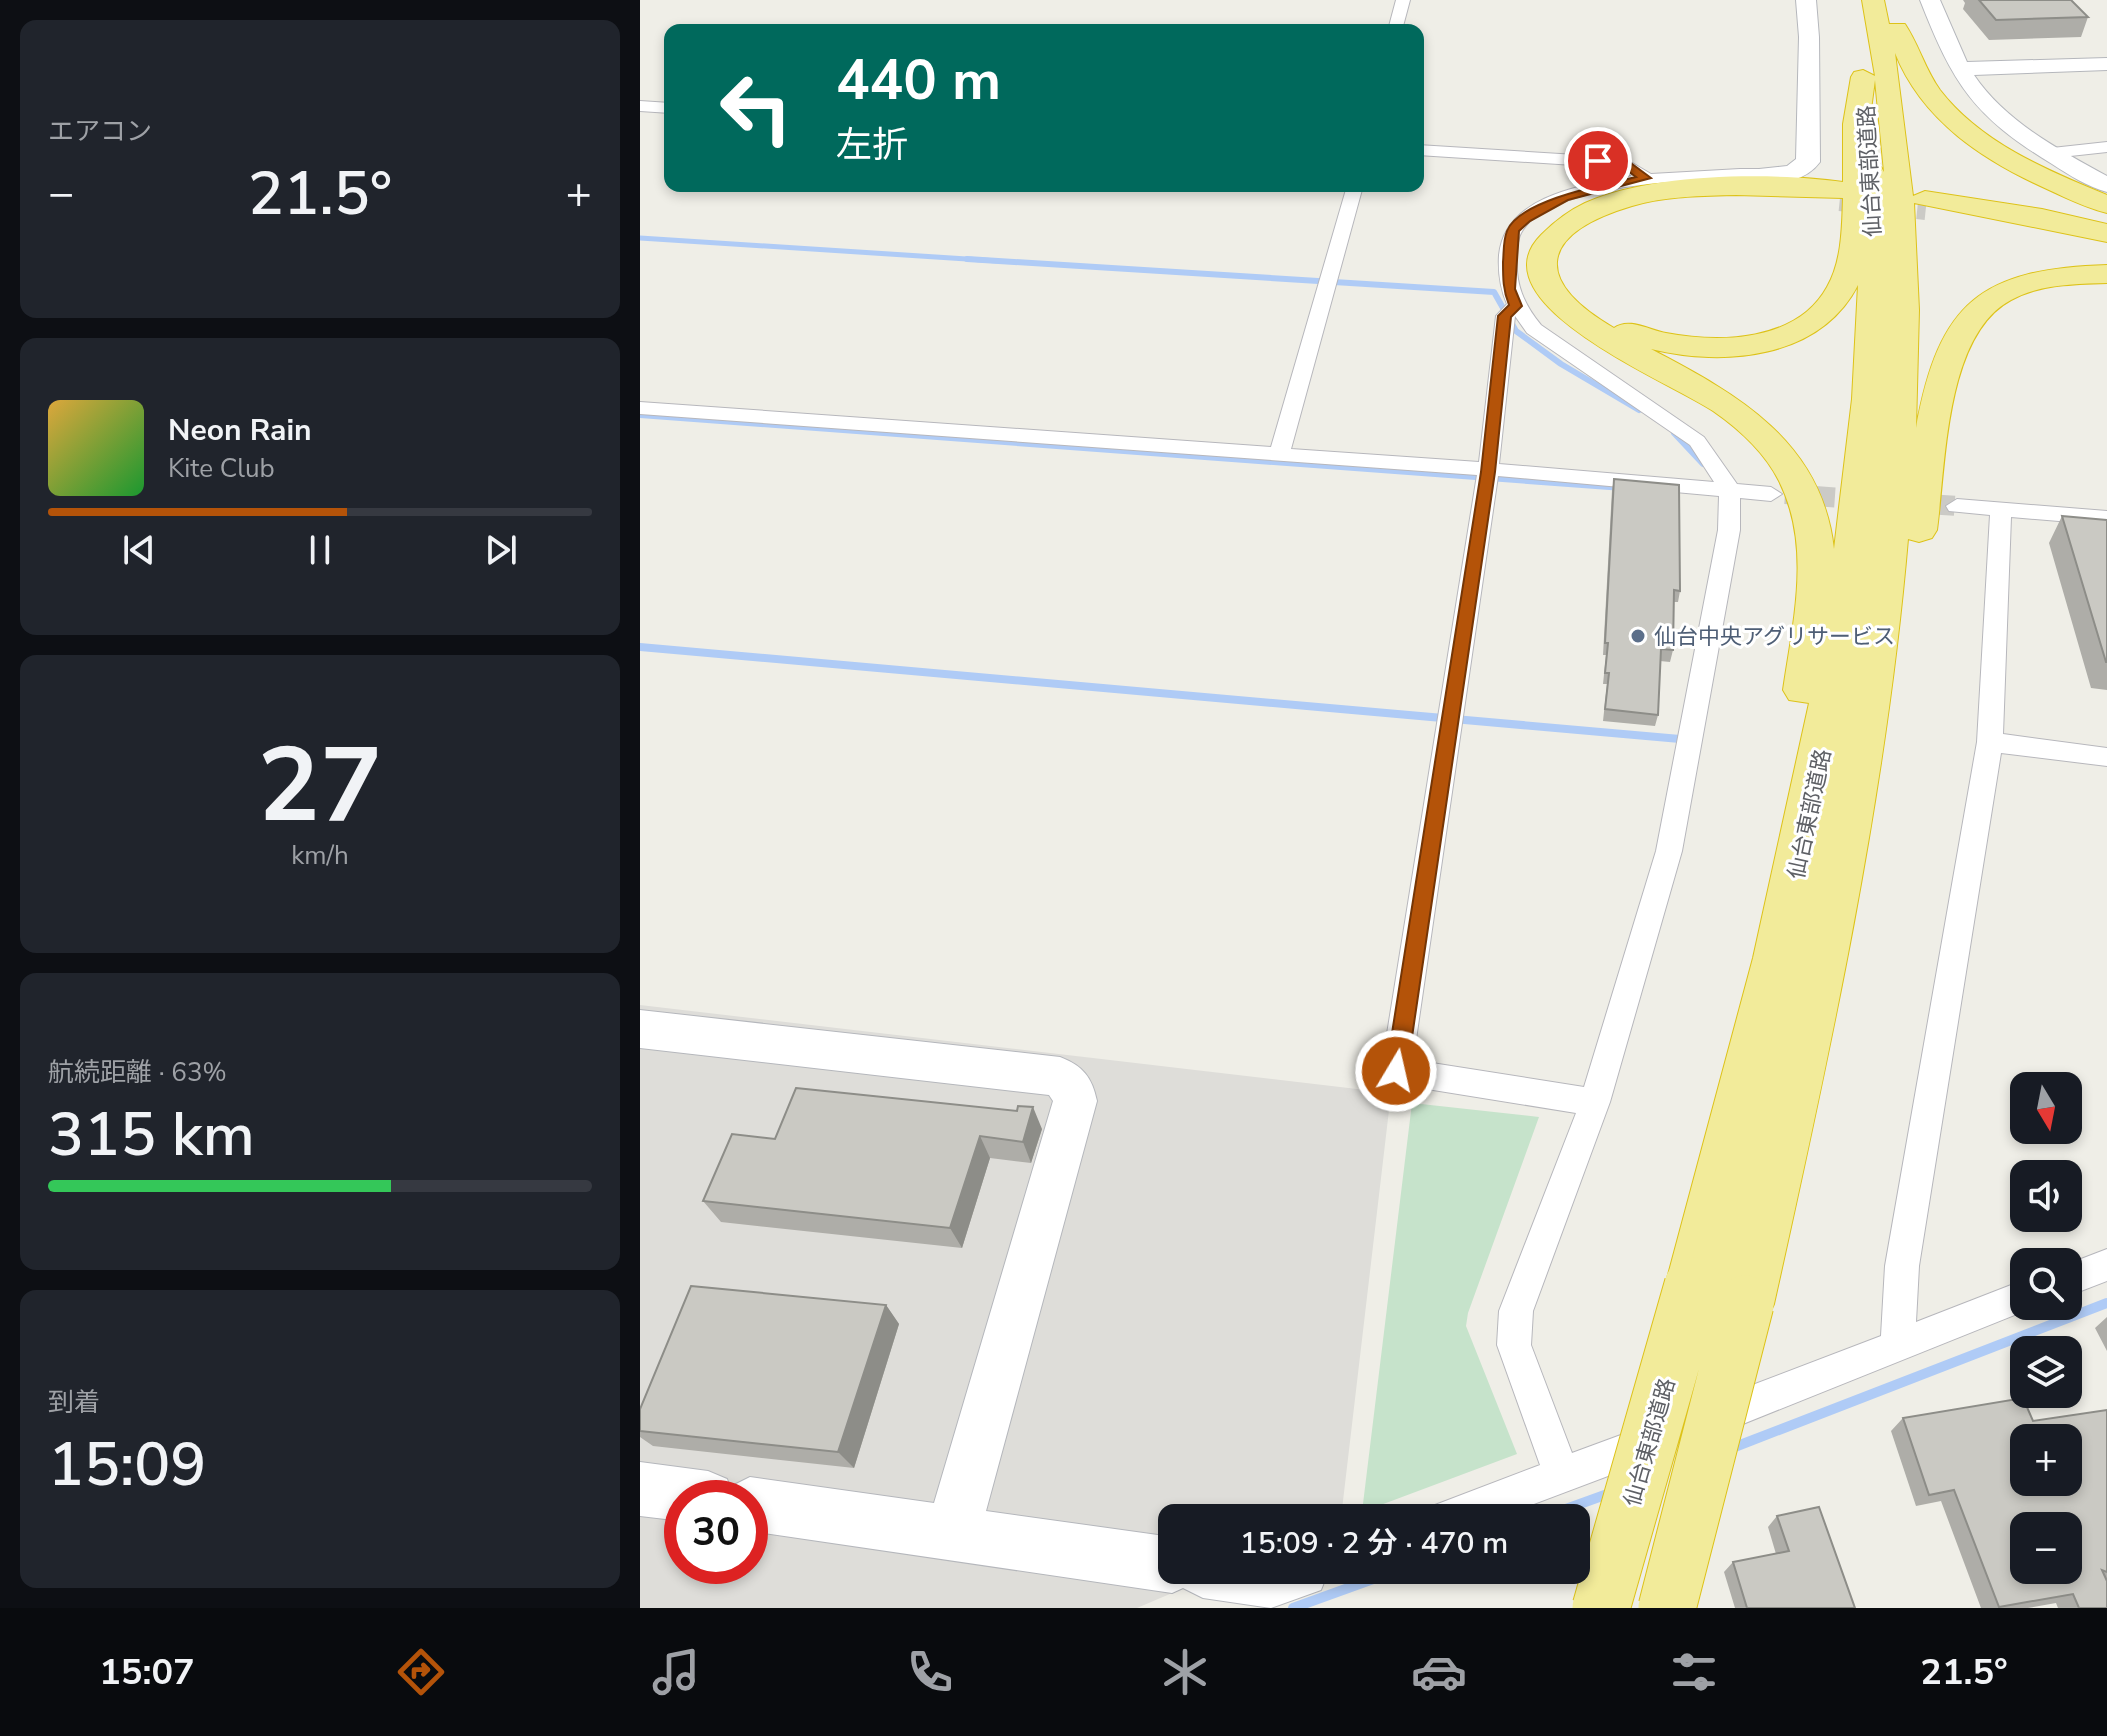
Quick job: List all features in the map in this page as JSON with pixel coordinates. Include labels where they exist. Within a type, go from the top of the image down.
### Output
[{"type":"highway","points":[[1887,0],[1915,76],[1952,121],[2021,167],[2107,205]]},
{"type":"highway","name":"仙台東部道路","points":[[1667,1608],[1719,1295],[1745,1096],[1826,734],[1861,489],[1874,291],[1862,6]]},
{"type":"highway","name":"仙台東部道路","points":[[1601,1608],[1792,1106],[1864,740],[1889,551],[1903,364],[1905,256],[1888,77],[1862,6]]},
{"type":"highway","points":[[1745,1096],[1749,1021],[1799,729],[1815,590],[1813,520],[1807,500],[1781,457],[1747,421],[1696,387],[1571,316],[1551,293],[1541,266],[1544,253],[1561,229],[1591,211],[1623,200],[1712,189],[1840,194],[1714,196],[1627,209],[1596,221],[1574,237],[1560,262],[1561,277],[1576,302],[1593,316],[1632,334],[1706,348],[1754,345],[1812,325],[1837,301],[1850,271],[1855,246],[1856,128],[1863,77]]},
{"type":"highway","points":[[2107,233],[2042,218],[1925,203],[2107,241]]},
{"type":"highway","points":[[1840,871],[1886,743],[1941,386],[1953,342],[1975,311],[2008,290],[2056,277],[2107,274]]},
{"type":"street","points":[[1397,24],[1403,0]]},
{"type":"street","points":[[1595,1102],[1396,1071],[1488,475],[1510,311],[1507,266],[1513,229],[1525,218],[1564,198],[1646,178],[1793,173],[1808,162],[1809,37],[1806,0]]},
{"type":"street","points":[[1930,0],[1959,69],[1986,103],[2052,153],[2107,185]]},
{"type":"street","points":[[1959,69],[2107,64]]},
{"type":"street","points":[[640,106],[664,108]]},
{"type":"street","points":[[2052,153],[2107,147]]},
{"type":"street","points":[[1424,150],[1624,163],[1646,178]]},
{"type":"street","points":[[1279,454],[1353,192]]},
{"type":"street","points":[[1510,311],[1697,441],[1730,490],[1729,530],[1669,851],[1595,1102],[1516,1311],[1514,1345],[1562,1477]]},
{"type":"street","points":[[640,408],[1279,454],[1488,475],[1771,494]]},
{"type":"street","points":[[1957,506],[2107,518]]},
{"type":"street","points":[[1897,1346],[1902,1266],[1990,742],[2001,510]]},
{"type":"street","points":[[1990,742],[2107,757]]},
{"type":"street","points":[[640,1029],[1060,1077],[1072,1088],[1075,1101],[953,1532]]},
{"type":"street","points":[[2082,1275],[2107,1265]]},
{"type":"street","points":[[1487,1504],[2010,1302]]},
{"type":"street","points":[[640,1489],[664,1492]]},
{"type":"street","points":[[768,1506],[1158,1563]]},
{"type":"shaded area","points":[[640,1005],[1391,1093],[1343,1504],[1158,1504],[1158,1584],[1193,1584],[1137,1608],[640,1608]]},
{"type":"green space","points":[[1412,1103],[1539,1117],[1466,1326],[1517,1454],[1383,1504],[1363,1504]]},
{"type":"building","points":[[1979,0],[2071,0],[2088,17],[1996,20]]},
{"type":"building","points":[[1614,479],[1679,485],[1680,591],[1674,590],[1673,650],[1661,649],[1658,715],[1605,709],[1609,673],[1605,673],[1608,643],[1605,643]]},
{"type":"building","points":[[2062,516],[2107,520],[2107,662],[2106,662]]},
{"type":"building","points":[[796,1088],[1017,1111],[1018,1106],[1033,1107],[1023,1142],[980,1136],[950,1228],[703,1201],[732,1134],[775,1139]]},
{"type":"building","points":[[691,1286],[886,1305],[838,1452],[640,1431],[640,1409]]},
{"type":"building","points":[[2010,1400],[2010,1408],[2027,1408],[2033,1421],[2107,1410],[2107,1572],[2102,1570],[2107,1581],[2107,1608],[2079,1608],[2073,1594],[1999,1607],[1954,1490],[1929,1495],[1903,1418]]},
{"type":"building","points":[[1819,1507],[1855,1608],[1747,1608],[1733,1562],[1789,1551],[1777,1516]]},
{"type":"waterway","points":[[640,238],[998,261]]},
{"type":"waterway","points":[[967,259],[1494,292],[1516,331],[1561,364],[1639,410]]},
{"type":"waterway","points":[[640,415],[1623,488]]},
{"type":"waterway","points":[[1674,433],[1703,464]]},
{"type":"waterway","points":[[640,647],[1680,739]]},
{"type":"waterway","points":[[1727,1450],[2107,1303]]},
{"type":"waterway","points":[[1580,1504],[1613,1492]]},
{"type":"waterway","points":[[1293,1608],[1359,1584]]},
{"type":"tunnel","points":[[1840,198],[1926,207]]},
{"type":"tunnel","points":[[1785,494],[1957,506]]},
{"type":"place","name":"仙台中央アグリサービス","points":[[1638,636]]},
{"type":"route","points":[[1396,1071],[1488,472],[1505,316],[1515,306],[1509,289],[1507,266],[1510,242],[1513,229],[1525,218],[1564,198],[1646,178],[1624,163],[1598,161]]}]
